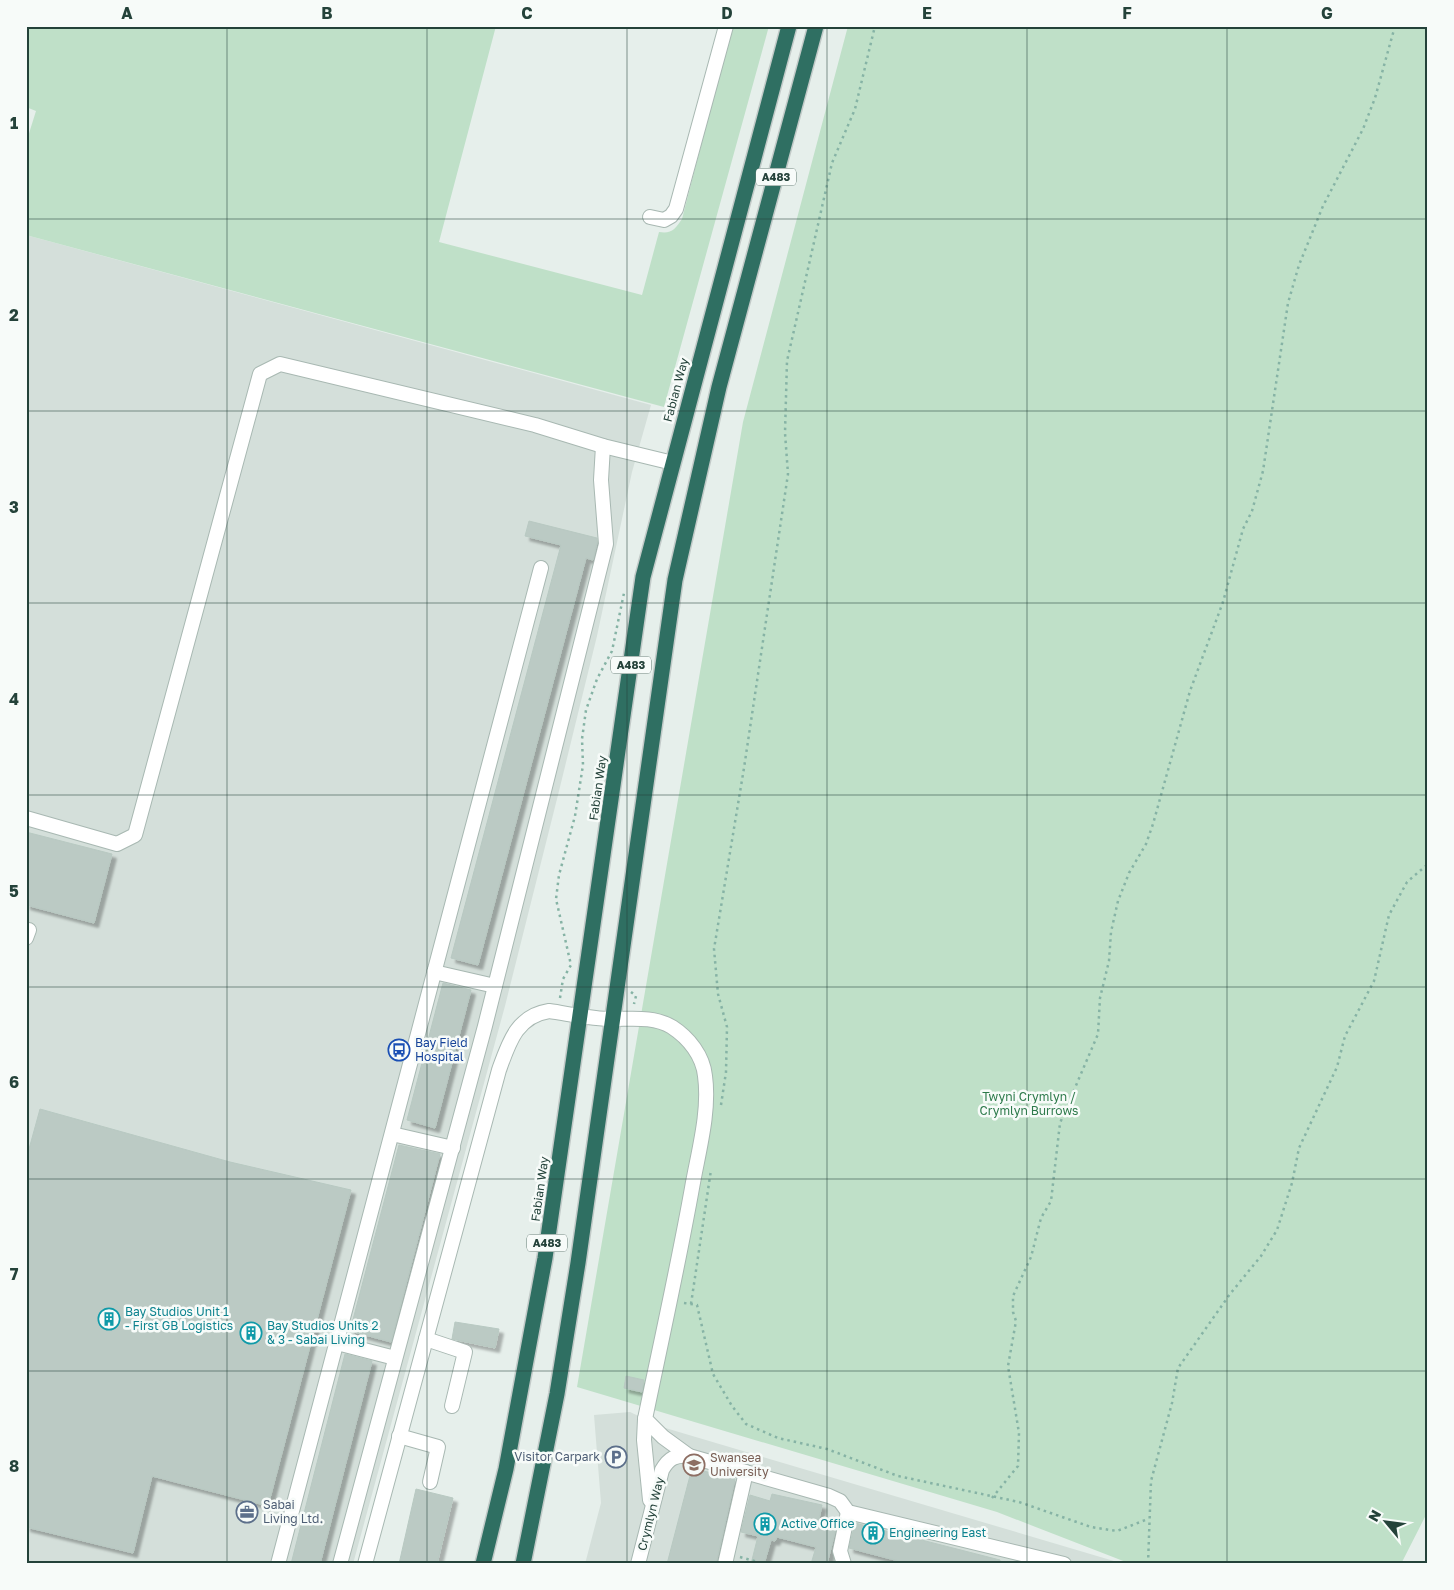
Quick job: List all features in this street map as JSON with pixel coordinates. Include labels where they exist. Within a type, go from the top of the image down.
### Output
[{"type":"highway","name":"Fabian Way","points":[[483,1564],[506,1468],[545,1258],[643,577],[788,26]]},
{"type":"highway","name":"A483","points":[[524,1564],[557,1394],[595,1155],[675,580],[719,388],[816,26]]},
{"type":"street","points":[[650,217],[664,220],[676,210],[726,26]]},
{"type":"street","points":[[26,818],[117,844],[136,835],[260,374],[280,364],[535,425],[603,446],[673,463]]},
{"type":"street","points":[[340,1564],[453,1148],[606,544],[601,480],[603,446]]},
{"type":"street","points":[[278,1564],[541,568]]},
{"type":"street","points":[[434,972],[495,986]]},
{"type":"street","points":[[365,1564],[506,1050],[517,1029],[528,1016],[549,1011],[613,1019],[632,1017],[671,1026],[689,1041],[700,1058],[705,1075],[706,1096],[700,1143],[645,1419],[644,1440],[652,1512]]},
{"type":"street","points":[[392,1134],[453,1148]]},
{"type":"street","points":[[426,1339],[465,1352],[452,1406]]},
{"type":"street","points":[[337,1343],[396,1358]]},
{"type":"street","points":[[645,1419],[663,1437],[689,1456],[830,1496],[853,1513],[1064,1564]]},
{"type":"street","points":[[399,1436],[438,1447],[430,1482]]},
{"type":"street","name":"Crymlyn Way","points":[[638,1564],[662,1470],[668,1460],[677,1455],[689,1456]]},
{"type":"street","points":[[726,1559],[746,1472]]},
{"type":"street","points":[[844,1564],[840,1551],[853,1513]]},
{"type":"path","points":[[720,1110],[726,1072],[727,1027],[718,994],[714,949],[744,768],[788,474],[785,433],[787,361],[832,163],[855,109],[875,26]]},
{"type":"path","points":[[992,1498],[1018,1466],[1019,1432],[1008,1366],[1016,1321],[1013,1312],[1013,1296],[1031,1257],[1041,1218],[1051,1201],[1060,1123],[1098,1034],[1100,998],[1109,961],[1111,932],[1118,901],[1146,844],[1153,824],[1190,691],[1223,602],[1242,529],[1252,512],[1263,471],[1288,303],[1299,265],[1323,206],[1363,129],[1372,106],[1395,26]]},
{"type":"path","points":[[1148,1564],[1148,1519],[1151,1481],[1172,1404],[1178,1368],[1230,1294],[1261,1256],[1277,1230],[1292,1183],[1299,1148],[1337,1067],[1345,1036],[1374,981],[1389,915],[1406,882],[1428,864]]},
{"type":"path","points":[[629,989],[636,996],[632,1017]]},
{"type":"path","points":[[691,1304],[712,1168]]},
{"type":"path","points":[[670,1300],[697,1305],[713,1374],[732,1406],[746,1424],[778,1438],[826,1449],[898,1476],[964,1489],[992,1498],[1019,1502],[1091,1527],[1117,1531],[1148,1519]]},
{"type":"path","points":[[726,1559],[765,1564]]},
{"type":"shaded area","points":[[26,235],[651,405],[632,472],[597,636],[505,1006],[353,1564],[26,1564]]},
{"type":"shaded area","name":"Swansea University","points":[[630,1412],[662,1427],[1124,1564],[585,1564],[601,1503],[594,1415]]},
{"type":"green space","points":[[26,26],[496,26],[439,242],[642,295],[659,232],[673,230],[682,219],[732,26],[769,26],[664,407],[26,235],[26,143],[36,111],[26,107]]},
{"type":"green space","name":"Twyni Crymlyn / Crymlyn Burrows","points":[[848,26],[1428,26],[1428,1511],[1401,1564],[1131,1564],[997,1512],[577,1387],[743,422]]},
{"type":"building","points":[[529,521],[597,538],[597,543],[593,560],[586,558],[478,965],[451,958],[561,545],[525,536]]},
{"type":"building","points":[[26,832],[112,854],[94,923],[26,905]]},
{"type":"building","points":[[443,983],[471,990],[435,1128],[407,1120]]},
{"type":"building","name":"Bay Studios Unit 1 - First GB Logistics","points":[[40,1109],[230,1162],[351,1190],[268,1506],[152,1476],[133,1553],[26,1527],[26,1160]]},
{"type":"building","points":[[399,1145],[440,1154],[391,1342],[350,1331]]},
{"type":"building","points":[[455,1322],[499,1329],[495,1348],[452,1339]]},
{"type":"building","points":[[345,1354],[372,1361],[320,1564],[291,1564]]},
{"type":"building","points":[[626,1376],[644,1380],[642,1392],[624,1388]]},
{"type":"building","points":[[692,1468],[735,1479],[716,1564],[667,1564]]},
{"type":"building","points":[[416,1489],[453,1498],[437,1564],[399,1564]]},
{"type":"building","points":[[772,1494],[822,1505],[819,1519],[837,1524],[827,1564],[811,1564],[816,1547],[777,1537],[775,1541],[771,1540],[764,1564],[751,1564],[758,1536],[741,1532],[750,1495],[770,1501]]},
{"type":"building","name":"Engineering East","points":[[855,1523],[1000,1560],[1000,1564],[910,1564],[849,1548]]},
{"type":"place","name":"Bay Field Hospital","points":[[399,1050]]},
{"type":"place","name":"Bay Studios Unit 1 - First GB Logistics","points":[[109,1319]]},
{"type":"place","name":"Bay Studios Units 2 & 3 - Sabai Living","points":[[251,1333]]},
{"type":"place","name":"Visitor Carpark","points":[[616,1457]]},
{"type":"place","name":"Swansea University","points":[[694,1465]]},
{"type":"place","name":"Sabai Living Ltd.","points":[[247,1512]]},
{"type":"place","name":"Active Office","points":[[765,1524]]},
{"type":"place","name":"Engineering East","points":[[873,1533]]}]
